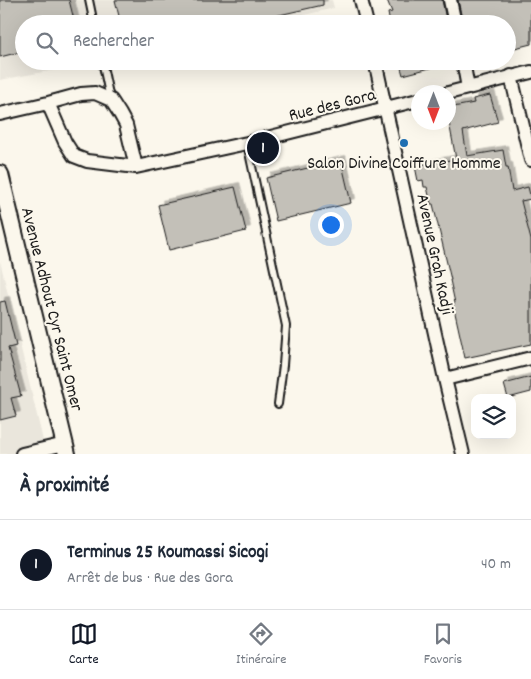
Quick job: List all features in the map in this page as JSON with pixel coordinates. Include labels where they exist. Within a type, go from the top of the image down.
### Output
[{"type":"street","points":[[361,0],[365,15]]},
{"type":"street","points":[[450,0],[453,15]]},
{"type":"street","name":"Avenue Grah Kadji","points":[[378,70],[463,454]]},
{"type":"street","points":[[465,70],[468,88]]},
{"type":"street","points":[[456,91],[531,72]]},
{"type":"street","points":[[511,76],[531,160]]},
{"type":"street","points":[[0,114],[48,104],[81,94],[95,93],[110,100],[120,114],[126,125],[136,167]]},
{"type":"street","name":"Rue des Gora","points":[[48,104],[65,142],[74,156],[87,161],[136,167],[246,143],[411,102]]},
{"type":"street","name":"Avenue Adhout Cyr Saint Omer","points":[[0,174],[4,206],[66,449]]},
{"type":"street","points":[[445,379],[531,358]]},
{"type":"street","points":[[22,454],[66,449]]},
{"type":"lane","points":[[89,0],[92,15]]},
{"type":"lane","points":[[104,70],[110,100]]},
{"type":"lane","points":[[246,143],[286,326],[284,365],[278,404]]},
{"type":"shaded area","points":[[0,0],[332,0],[334,8],[304,15],[15,15],[15,70],[54,70],[0,80]]},
{"type":"shaded area","points":[[0,261],[41,432],[46,454],[0,454]]},
{"type":"building","points":[[0,0],[69,0],[73,15],[15,15],[15,53],[0,57]]},
{"type":"building","points":[[115,0],[323,0],[323,5],[279,15],[119,15]]},
{"type":"building","points":[[387,0],[442,0],[445,15],[388,15],[388,13],[392,12]]},
{"type":"building","points":[[458,0],[531,0],[531,44],[516,48],[516,15],[461,15]]},
{"type":"building","points":[[402,70],[422,70],[403,75]]},
{"type":"building","points":[[490,95],[498,122],[463,131],[467,156],[503,150],[512,191],[528,187],[531,199],[521,201],[531,240],[531,344],[465,358],[453,304],[455,303],[451,280],[433,204],[431,204],[427,187],[424,187],[423,180],[418,181],[415,166],[456,159],[450,130],[456,130],[456,106],[474,103],[473,99]]},
{"type":"building","points":[[341,160],[351,203],[276,221],[266,178]]},
{"type":"building","points":[[235,187],[246,231],[169,250],[158,205]]},
{"type":"building","points":[[5,301],[16,346],[8,348],[21,396],[11,398],[16,416],[0,420],[0,302]]},
{"type":"building","points":[[531,377],[531,392],[516,396],[516,394],[507,394],[504,384]]},
{"type":"place","name":"Salon Divine Coiffure Homme","points":[[404,143]]},
{"type":"place","name":"Terminus 25 Koumassi Sicogi","points":[[263,148]]}]
